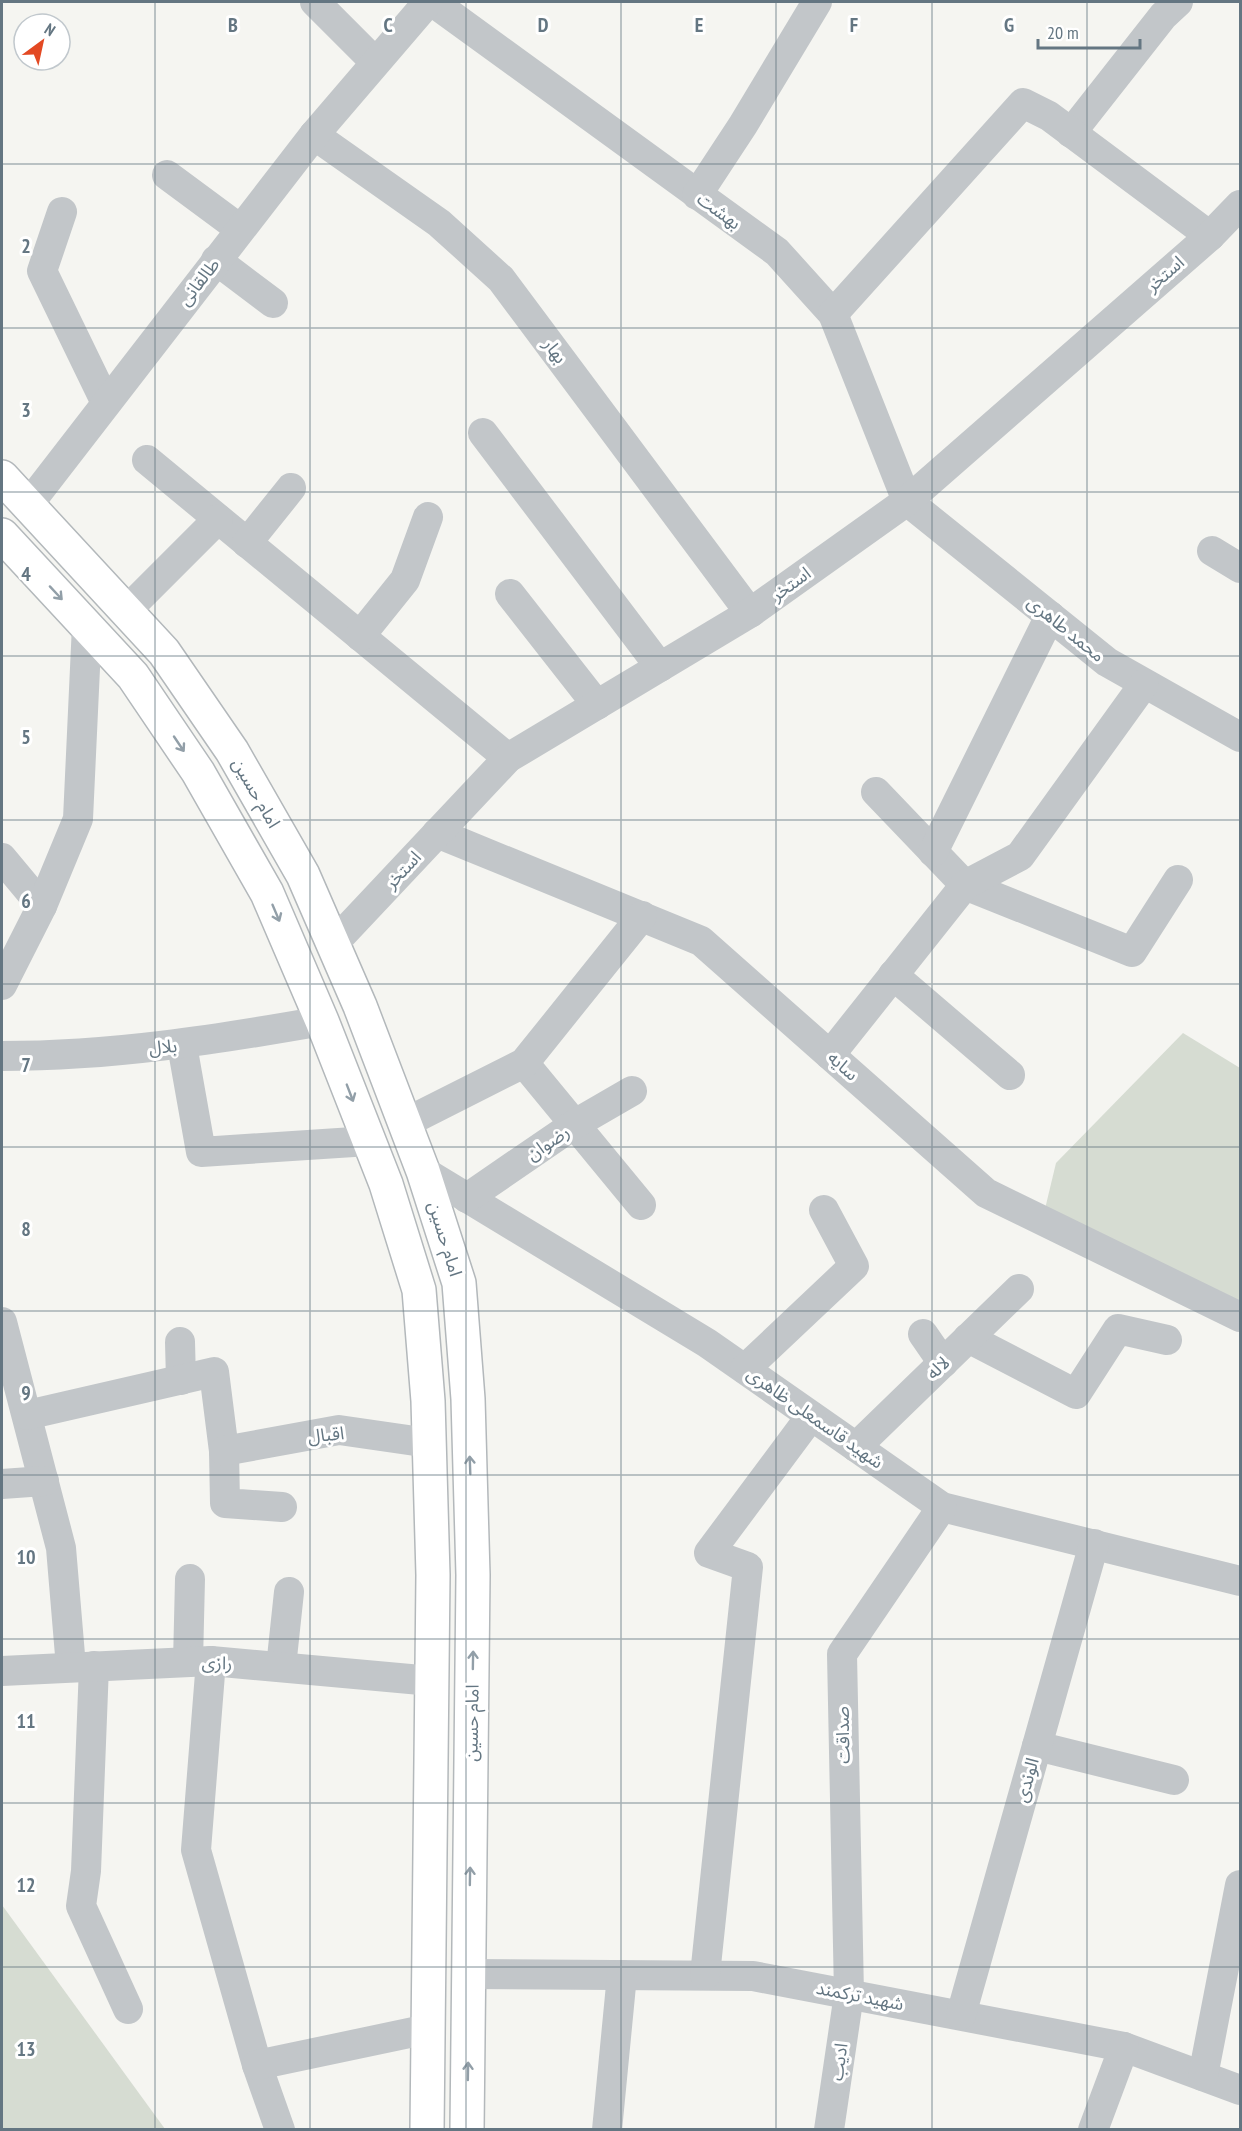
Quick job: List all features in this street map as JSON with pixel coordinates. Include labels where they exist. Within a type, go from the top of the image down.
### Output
[{"type":"main road","name":"امام حسین","points":[[2,477],[164,652],[232,751],[303,875],[405,1123],[459,1283],[468,1399],[474,1575],[468,2130]]},
{"type":"main road","points":[[2,535],[133,676],[198,772],[267,893],[322,1021],[386,1184],[419,1290],[429,1443],[433,1575],[427,2130]]},
{"type":"main road","points":[[386,1184],[423,1171]]},
{"type":"street","points":[[315,2],[375,62]]},
{"type":"street","name":"طالقانی","points":[[28,505],[314,135],[428,2]]},
{"type":"street","name":"بهشت","points":[[433,2],[777,252],[832,314],[907,501]]},
{"type":"street","points":[[697,195],[743,125],[817,2]]},
{"type":"street","points":[[1071,133],[1163,16],[1178,2]]},
{"type":"street","points":[[832,314],[1023,103],[1049,116],[1209,236]]},
{"type":"street","name":"بهار","points":[[314,135],[439,223],[501,279],[750,613]]},
{"type":"street","points":[[167,175],[240,229]]},
{"type":"street","name":"استخر","points":[[333,944],[508,758],[750,613],[907,501],[1209,236],[1240,205]]},
{"type":"street","points":[[62,212],[42,271],[106,403]]},
{"type":"street","points":[[216,260],[273,303]]},
{"type":"street","points":[[483,433],[660,667]]},
{"type":"street","points":[[147,460],[508,758]]},
{"type":"street","points":[[247,543],[291,488]]},
{"type":"street","name":"محمد طاهری","points":[[907,501],[1107,663],[1240,737]]},
{"type":"street","points":[[360,636],[405,580],[428,517]]},
{"type":"street","points":[[127,610],[218,519]]},
{"type":"street","points":[[1212,551],[1240,568]]},
{"type":"street","points":[[510,594],[597,705]]},
{"type":"street","points":[[933,852],[1050,616]]},
{"type":"street","points":[[2,985],[42,906],[78,819],[87,625]]},
{"type":"street","points":[[830,1054],[965,885],[1020,856],[1144,684]]},
{"type":"street","points":[[876,792],[965,885],[1132,952],[1178,880]]},
{"type":"street","name":"سایه","points":[[437,833],[701,941],[987,1194],[1240,1317]]},
{"type":"street","points":[[2,858],[42,906]]},
{"type":"street","points":[[405,1123],[524,1063],[642,916]]},
{"type":"street","points":[[893,975],[1010,1075]]},
{"type":"street","name":"بلال","points":[[2,1056],[52,1056],[182,1045],[322,1021]]},
{"type":"street","points":[[182,1045],[201,1152],[369,1141]]},
{"type":"street","points":[[524,1063],[641,1205]]},
{"type":"street","name":"رضوان","points":[[467,1198],[575,1124],[632,1091]]},
{"type":"street","name":"شهید قاسمعلی ظاهری","points":[[423,1171],[697,1337],[942,1506],[1240,1581]]},
{"type":"street","points":[[745,1369],[854,1266],[824,1210]]},
{"type":"street","name":"لاله","points":[[856,1447],[1019,1289]]},
{"type":"street","points":[[2,1322],[61,1548],[83,1667],[86,1870],[81,1906],[128,2009]]},
{"type":"street","points":[[968,1338],[1076,1394],[1118,1329],[1167,1340]]},
{"type":"street","points":[[923,1334],[943,1362]]},
{"type":"street","points":[[180,1342],[181,1380]]},
{"type":"street","points":[[27,1415],[214,1372],[224,1451],[225,1503],[282,1507]]},
{"type":"street","points":[[705,1975],[748,1567],[709,1553],[811,1416]]},
{"type":"street","name":"اقبال","points":[[224,1451],[339,1430],[429,1443]]},
{"type":"street","points":[[2,1484],[44,1481]]},
{"type":"street","name":"صداقت","points":[[849,1994],[842,1654],[942,1506]]},
{"type":"street","name":"الوندی","points":[[961,2015],[1094,1544]]},
{"type":"street","points":[[190,1579],[200,1661],[196,1850],[257,2065],[280,2130]]},
{"type":"street","points":[[281,1667],[290,1592]]},
{"type":"street","name":"رازی","points":[[2,1671],[200,1661],[432,1681]]},
{"type":"street","points":[[1037,1746],[1174,1780]]},
{"type":"street","points":[[1203,2076],[1240,1884]]},
{"type":"street","name":"شهید ترکمند","points":[[469,1974],[753,1976],[1124,2047],[1240,2090]]},
{"type":"street","points":[[607,2130],[622,1975]]},
{"type":"street","name":"ادیب","points":[[830,2130],[849,1994]]},
{"type":"street","points":[[257,2065],[428,2029]]},
{"type":"street","points":[[1093,2130],[1124,2047]]},
{"type":"shaded area","points":[[1183,1033],[1240,1068],[1240,1331],[1039,1234],[1056,1163]]},
{"type":"shaded area","points":[[2,1905],[165,2129],[2,2129]]}]
